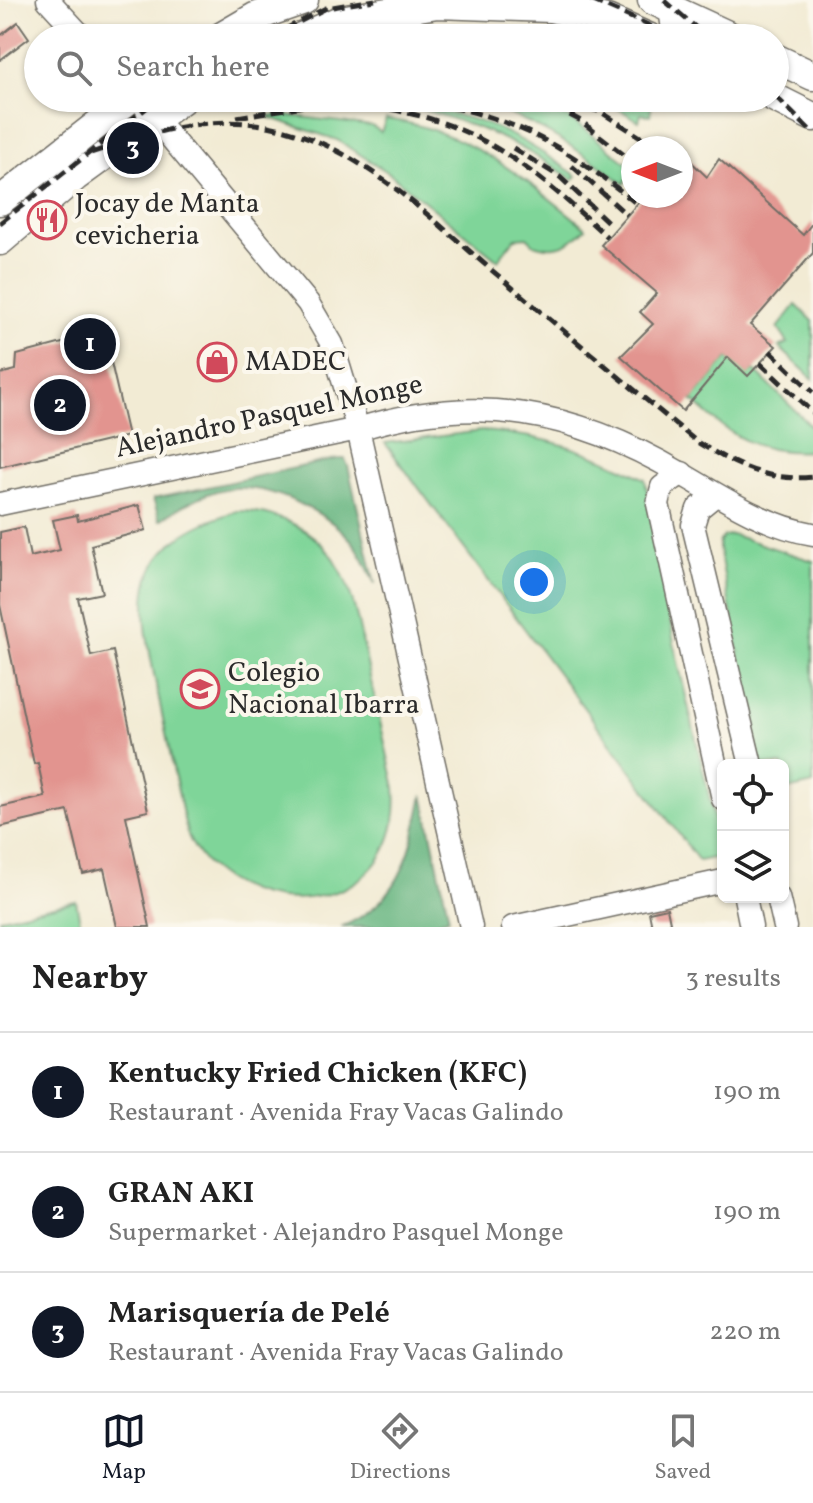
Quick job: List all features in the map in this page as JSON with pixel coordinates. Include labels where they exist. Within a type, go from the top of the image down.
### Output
[{"type":"main road","points":[[243,24],[304,0]]},
{"type":"main road","points":[[664,2],[707,24]]},
{"type":"main road","points":[[331,24],[437,4],[550,8],[618,24]]},
{"type":"main road","points":[[789,65],[813,76]]},
{"type":"main road","points":[[789,105],[813,117]]},
{"type":"main road","points":[[0,201],[113,112]]},
{"type":"main road","points":[[0,241],[141,112]]},
{"type":"street","points":[[48,0],[70,24]]},
{"type":"street","points":[[664,2],[670,24]]},
{"type":"street","points":[[150,112],[308,303],[332,344],[358,429],[471,927]]},
{"type":"street","name":"Alejandro Pasquel Monge","points":[[0,504],[358,429],[396,417],[484,408],[514,411],[603,432],[682,473],[714,496],[797,532],[813,534]]},
{"type":"street","points":[[682,473],[662,487],[658,504],[717,772]]},
{"type":"street","points":[[714,496],[698,509],[693,525],[750,759]]},
{"type":"street","points":[[513,927],[717,882]]},
{"type":"street","points":[[746,903],[751,927]]},
{"type":"street","points":[[779,903],[785,927]]},
{"type":"green space","points":[[429,112],[456,115],[496,128],[577,176],[573,180],[513,143]]},
{"type":"green space","points":[[505,112],[559,112],[566,116],[621,158],[621,182],[585,155]]},
{"type":"green space","points":[[624,112],[651,112],[650,115],[641,114],[639,121]]},
{"type":"green space","points":[[286,115],[372,126],[381,132],[386,119],[443,133],[494,159],[586,228],[568,243],[556,247],[534,244],[527,237],[515,238],[498,260],[389,173],[337,140],[265,116]]},
{"type":"green space","points":[[796,305],[813,321],[813,379],[779,347],[788,343],[778,328]]},
{"type":"green space","points":[[728,357],[748,375],[754,370],[813,428],[813,451],[776,450],[746,441],[692,400]]},
{"type":"green space","points":[[482,431],[526,436],[606,460],[645,479],[675,649],[717,830],[717,857],[699,861],[385,443]]},
{"type":"green space","points":[[345,459],[348,466],[375,584],[351,540],[327,519],[297,502],[249,488],[224,489],[195,500],[160,520],[153,499]]},
{"type":"green space","points":[[237,511],[265,514],[291,523],[311,535],[338,566],[353,604],[395,788],[391,834],[373,867],[344,888],[309,898],[272,897],[237,885],[207,864],[187,833],[151,660],[145,603],[148,579],[158,559],[175,541],[201,525]]},
{"type":"green space","points":[[733,535],[813,561],[813,784],[789,790],[789,759],[759,759],[719,549],[719,542],[724,536]]},
{"type":"green space","points":[[423,795],[449,918],[420,927],[341,927],[378,904],[391,889],[408,856]]},
{"type":"green space","points":[[76,901],[81,927],[0,927],[0,918]]},
{"type":"building","points":[[18,22],[24,31],[24,42],[0,60],[0,36]]},
{"type":"building","points":[[719,159],[803,235],[813,222],[813,253],[750,325],[776,346],[748,376],[728,357],[683,411],[621,356],[653,324],[640,312],[657,293],[601,245],[633,208],[693,208],[693,164],[707,177]]},
{"type":"building","points":[[104,332],[128,436],[0,467],[0,374],[16,370],[17,355]]},
{"type":"building","points":[[139,505],[146,530],[91,545],[102,593],[78,598],[91,656],[113,651],[148,811],[126,816],[150,927],[117,927],[104,869],[83,874],[68,811],[0,827],[0,807],[45,797],[38,763],[34,764],[0,605],[0,532],[24,527],[30,557],[60,550],[53,520],[77,515],[78,521]]},
{"type":"building","points":[[667,908],[671,927],[652,927],[649,912]]},
{"type":"railway","points":[[295,24],[326,8],[375,0]]},
{"type":"railway","points":[[591,0],[646,24]]},
{"type":"railway","points":[[664,0],[692,24]]},
{"type":"railway","points":[[789,110],[813,133]]},
{"type":"railway","points":[[0,223],[141,112]]},
{"type":"railway","points":[[237,117],[267,112]]},
{"type":"railway","points":[[402,112],[445,124],[509,156],[607,237]]},
{"type":"railway","points":[[470,112],[517,127],[547,142],[621,192]]},
{"type":"railway","points":[[564,112],[581,121],[621,153]]},
{"type":"railway","points":[[601,112],[639,136]]},
{"type":"railway","points":[[91,153],[154,133],[218,122],[263,125],[330,147],[391,185],[420,208],[697,442],[752,470],[781,477],[813,477]]},
{"type":"railway","points":[[513,148],[560,177],[610,224]]},
{"type":"railway","points":[[572,166],[627,215]]},
{"type":"railway","points":[[770,351],[813,392]]},
{"type":"railway","points":[[760,363],[813,413]]},
{"type":"place","name":"Marisquería de Pelé","points":[[133,148]]},
{"type":"place","name":"Jocay de Manta cevicheria","points":[[47,220]]},
{"type":"place","name":"Kentucky Fried Chicken (KFC)","points":[[90,344]]},
{"type":"place","name":"MADEC","points":[[217,362]]},
{"type":"place","name":"GRAN AKI","points":[[60,405]]},
{"type":"place","name":"Colegio Nacional Ibarra","points":[[200,689]]}]
